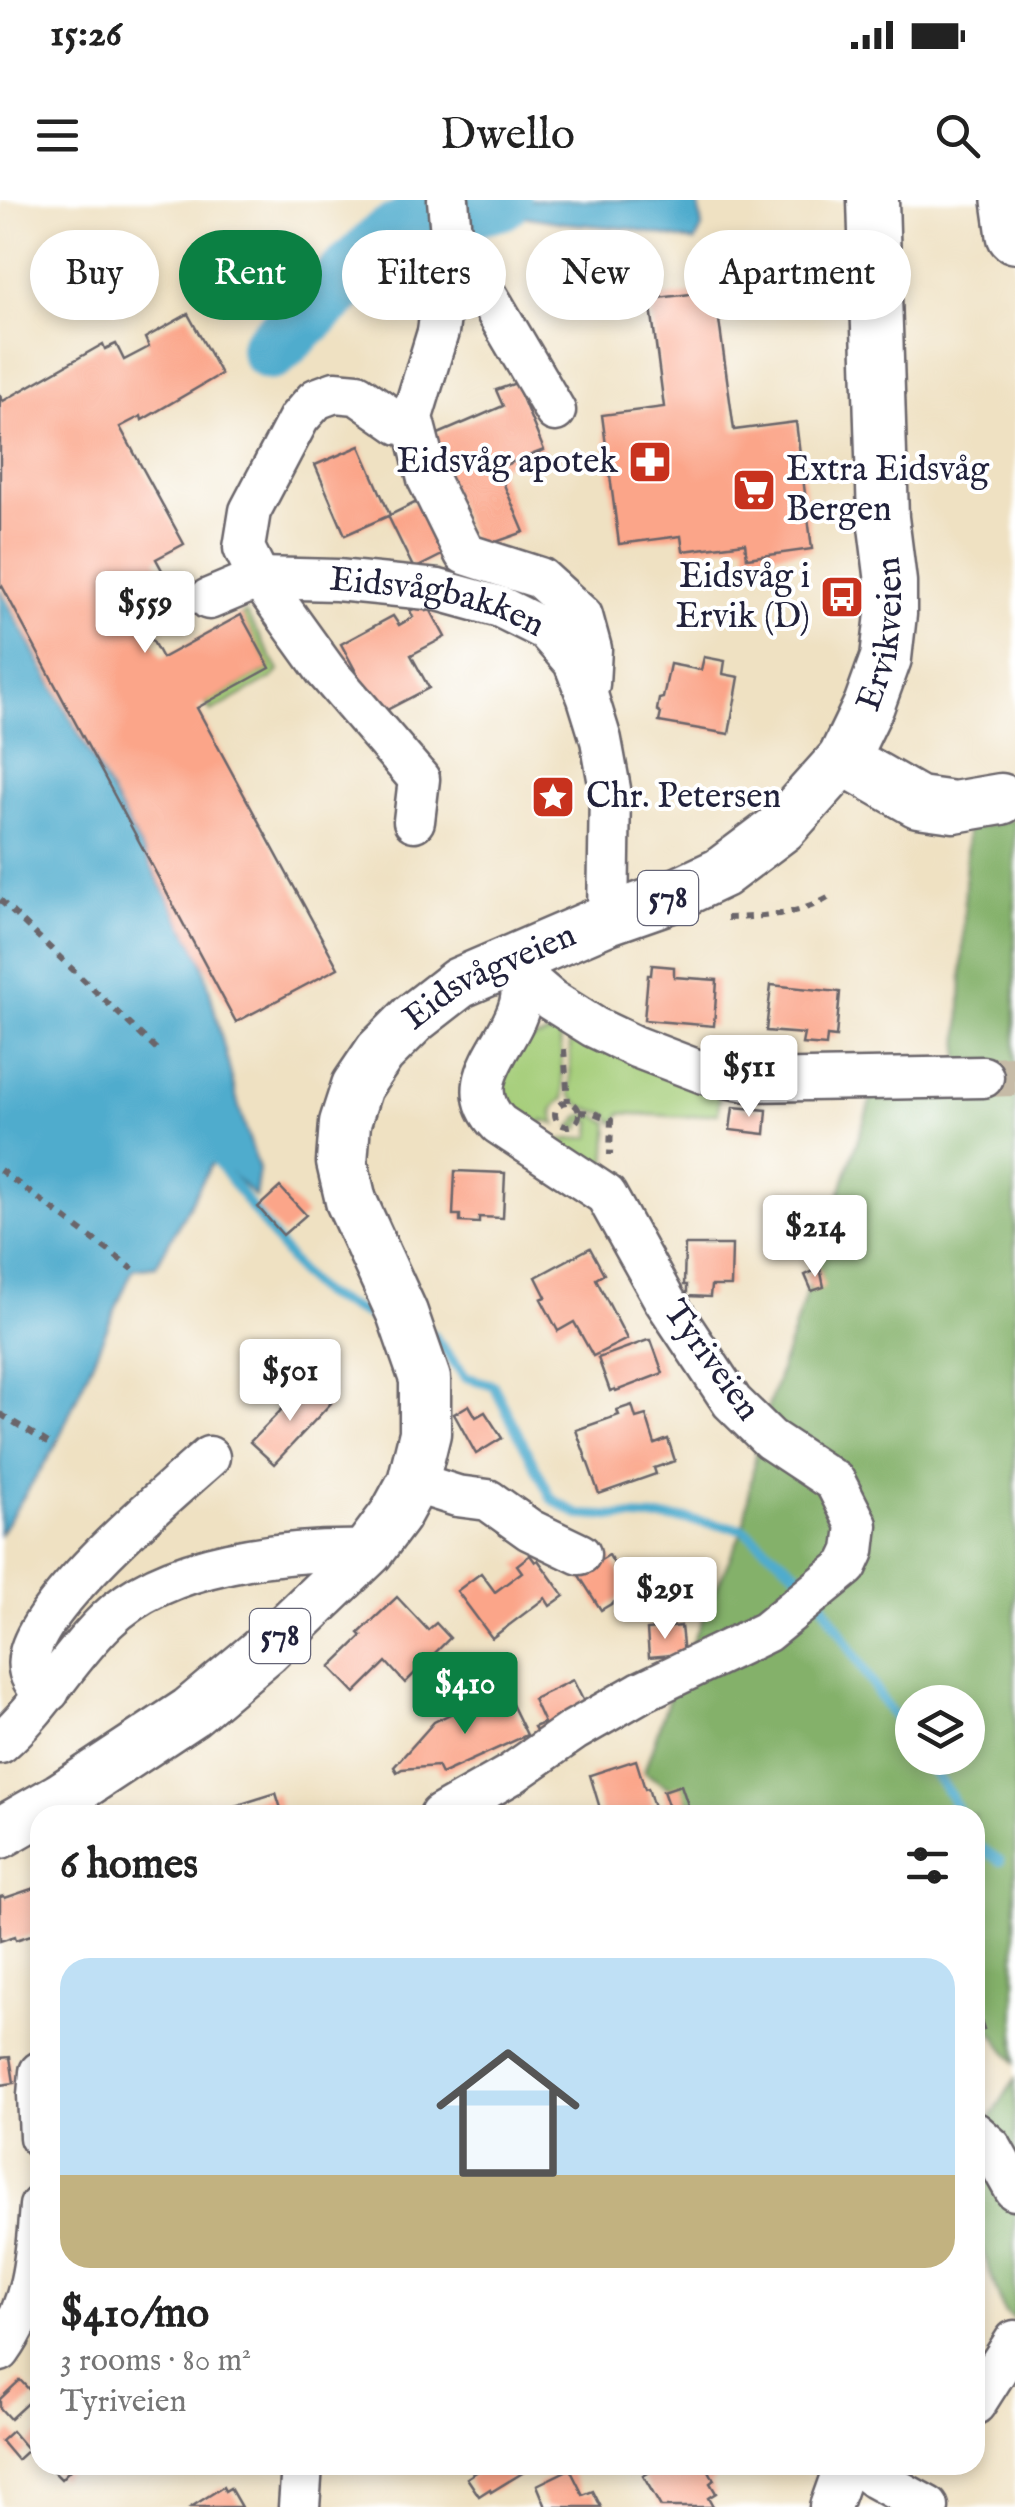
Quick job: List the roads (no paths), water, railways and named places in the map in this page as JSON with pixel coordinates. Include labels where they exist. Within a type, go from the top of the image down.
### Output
[{"type":"highway","points":[[1010,200],[1015,235]]},
{"type":"main road","name":"Ervikveien","points":[[842,759],[869,705],[886,658],[891,614],[883,518],[872,200]]},
{"type":"main road","points":[[842,759],[918,802],[954,807],[1001,799]]},
{"type":"main road","name":"Eidsvågveien","points":[[49,1805],[191,1712],[266,1649],[368,1550],[413,1482],[425,1433],[426,1378],[351,1200],[342,1162],[345,1123],[357,1086],[380,1052],[414,1018],[459,983],[608,919],[668,898],[721,872],[782,827],[842,759]]},
{"type":"main road","name":"Eidsvågveien","points":[[0,1833],[30,1816]]},
{"type":"street","points":[[450,219],[555,411]]},
{"type":"street","points":[[450,219],[438,332],[412,417],[428,479],[465,554],[540,578],[582,616],[590,649],[588,698]]},
{"type":"street","points":[[412,417],[400,424],[358,394],[334,392],[316,399],[299,418],[250,510],[244,548],[258,578],[326,671],[419,779],[414,821]]},
{"type":"street","name":"Eidsvågbakken","points":[[208,598],[258,578],[337,580],[438,590],[500,606],[546,630],[574,662],[601,740],[610,790],[608,919]]},
{"type":"street","points":[[515,958],[532,983],[551,1000],[594,1028],[704,1073],[748,1081],[983,1078]]},
{"type":"street","name":"Tyriveien","points":[[458,1805],[641,1692],[766,1632],[847,1566],[858,1525],[835,1482],[770,1439],[732,1402],[665,1301],[606,1196],[488,1114],[482,1091],[484,1079],[520,1008],[520,972],[515,958]]},
{"type":"street","points":[[50,1691],[39,1688],[28,1669],[32,1645],[47,1618],[141,1518],[209,1458]]},
{"type":"street","points":[[413,1482],[457,1496],[488,1500],[530,1530],[580,1554]]},
{"type":"street","points":[[0,1743],[50,1691],[107,1619],[138,1596],[174,1578],[246,1559],[322,1550],[368,1550]]},
{"type":"street","points":[[985,2142],[1015,2190]]},
{"type":"street","points":[[0,2351],[20,2320],[30,2289]]},
{"type":"street","points":[[985,2388],[1015,2341]]},
{"type":"street","points":[[299,2507],[301,2475]]},
{"type":"street","points":[[830,2507],[841,2475]]},
{"type":"street","points":[[884,2475],[918,2488]]},
{"type":"water","points":[[499,200],[698,200],[702,228],[684,230],[684,240],[664,236],[664,230],[565,223],[469,207]]},
{"type":"water","points":[[0,589],[202,960],[240,1111],[259,1169],[255,1197],[215,1158],[156,1266],[133,1269],[55,1447],[0,1534]]},
{"type":"waterway","points":[[271,349],[388,239],[430,217],[499,200]]},
{"type":"waterway","points":[[215,1159],[301,1274],[322,1294],[388,1325]]},
{"type":"waterway","points":[[428,1333],[465,1377],[493,1385],[552,1499],[579,1515],[685,1519],[743,1529],[810,1583]]},
{"type":"waterway","points":[[819,1597],[895,1719]]},
{"type":"waterway","points":[[935,1775],[955,1805]]},
{"type":"waterway","points":[[985,1851],[1000,1861]]},
{"type":"tunnel","points":[[983,1077],[1015,1076]]},
{"type":"place","name":"Eidsvåg apotek","points":[[650,462]]},
{"type":"place","name":"Extra Eidsvåg Bergen","points":[[754,490]]},
{"type":"place","name":"Eidsvåg i Ervik (D)","points":[[842,597]]},
{"type":"place","name":"Chr. Petersen","points":[[553,797]]}]
